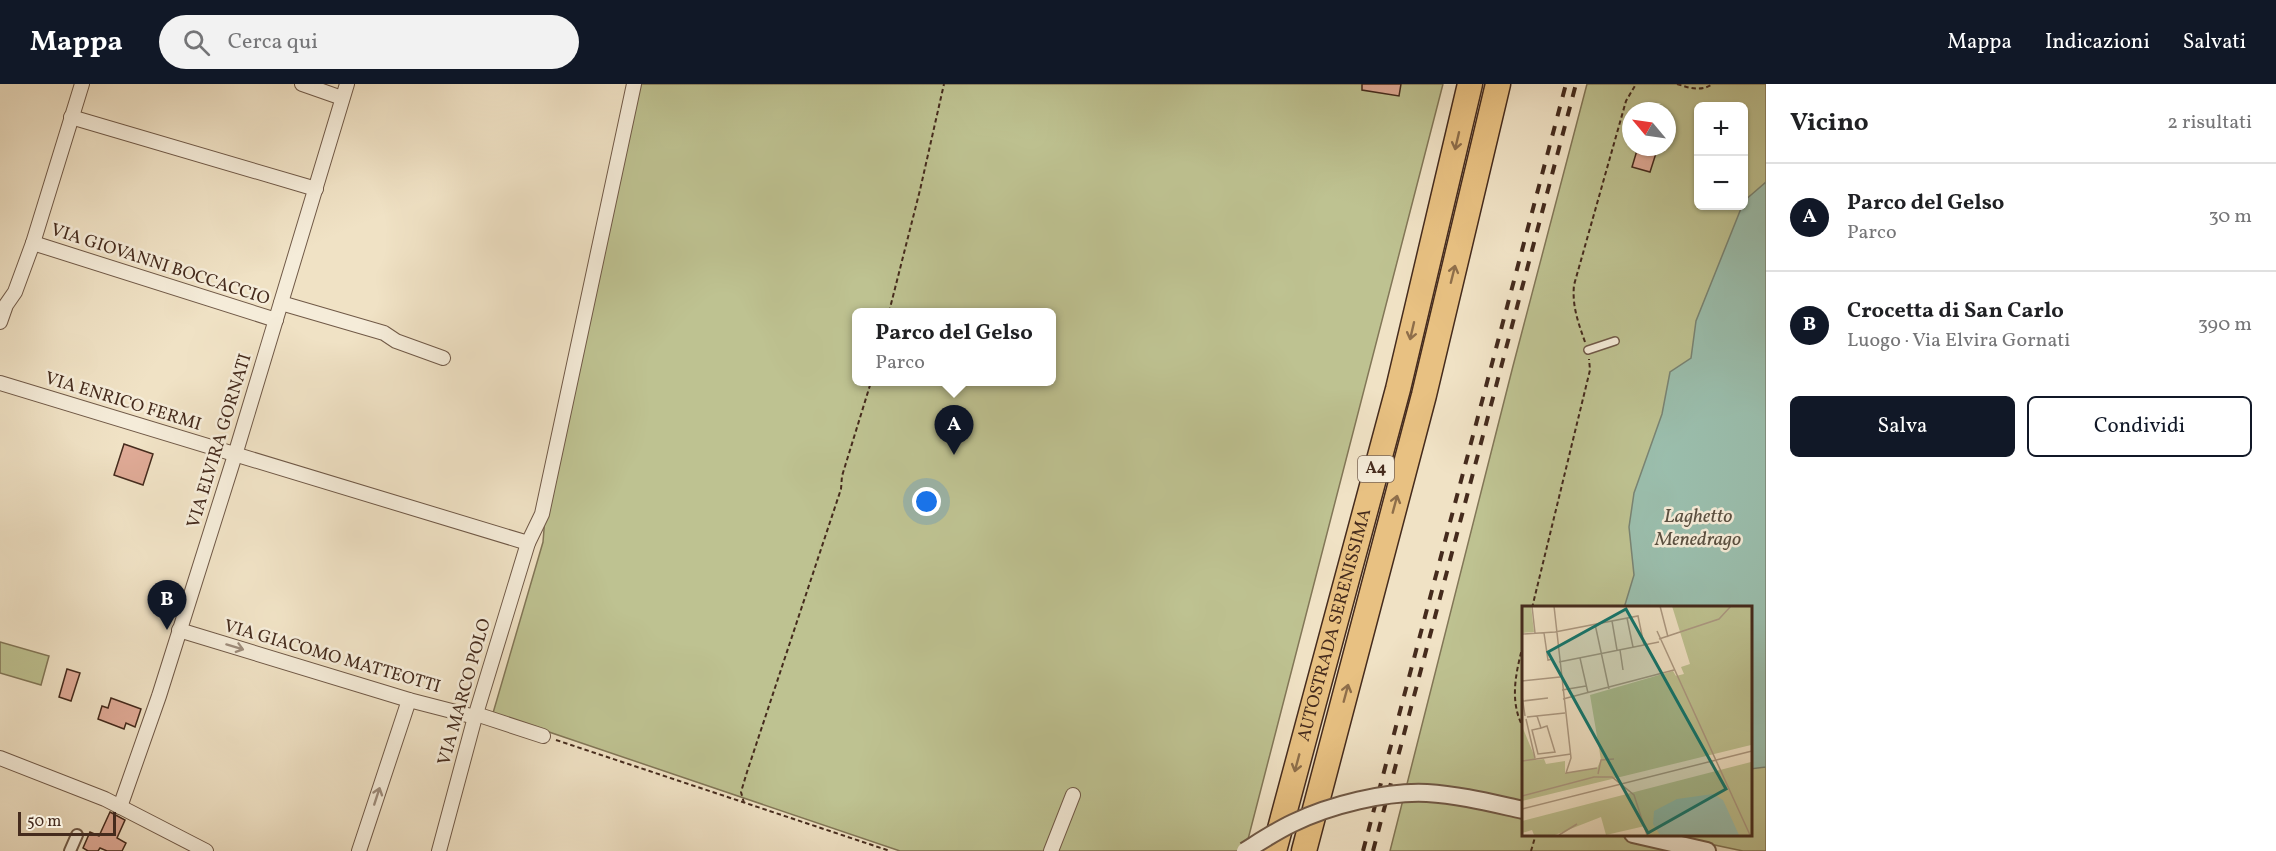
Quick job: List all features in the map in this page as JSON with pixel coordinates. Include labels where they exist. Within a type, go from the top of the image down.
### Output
[{"type":"highway","name":"AUTOSTRADA SERENISSIMA","points":[[1274,851],[1398,389],[1470,84]]},
{"type":"highway","name":"AUTOSTRADA SERENISSIMA","points":[[1304,851],[1424,395],[1498,84]]},
{"type":"street","points":[[0,322],[6,305],[15,292],[33,243],[81,84]]},
{"type":"street","points":[[302,84],[342,98]]},
{"type":"street","name":"VIA ELVIRA GORNATI","points":[[120,807],[235,454],[347,84]]},
{"type":"street","name":"VIA MARCO POLO","points":[[439,851],[476,715],[528,543],[542,514],[634,84]]},
{"type":"street","points":[[71,117],[316,189]]},
{"type":"street","name":"VIA GIOVANNI BOCCACCIO","points":[[33,243],[276,320]]},
{"type":"street","points":[[281,303],[384,333],[396,341],[443,358]]},
{"type":"street","name":"VIA ENRICO FERMI","points":[[0,383],[528,543]]},
{"type":"street","name":"VIA GIACOMO MATTEOTTI","points":[[179,630],[409,700],[476,715],[543,736]]},
{"type":"street","points":[[359,851],[409,700]]},
{"type":"street","points":[[0,758],[95,795],[206,851]]},
{"type":"street","points":[[1245,851],[1293,823],[1324,811],[1354,802],[1398,795],[1425,793],[1465,797],[1522,810]]},
{"type":"street","points":[[1051,851],[1073,795]]},
{"type":"street","points":[[70,851],[76,835]]},
{"type":"street","points":[[1642,836],[1707,851]]},
{"type":"lane","points":[[1588,350],[1615,342]]},
{"type":"path","points":[[890,308],[944,84]]},
{"type":"path","points":[[1677,84],[1696,90],[1713,84]]},
{"type":"path","points":[[744,802],[741,792],[747,772],[842,489],[843,476],[870,386]]},
{"type":"path","points":[[1522,649],[1515,694],[1518,718],[1522,725]]},
{"type":"path","points":[[543,736],[890,851]]},
{"type":"path","points":[[1531,851],[1535,836]]},
{"type":"shaded area","points":[[639,84],[1443,84],[1245,851],[900,851],[493,713],[543,542],[545,517]]},
{"type":"shaded area","points":[[1587,84],[1766,84],[1766,851],[1743,851],[1700,842],[1698,851],[1390,851]]},
{"type":"shaded area","points":[[0,642],[49,656],[41,685],[0,673]]},
{"type":"water","name":"Laghetto Menedrago","points":[[1766,182],[1766,767],[1751,769],[1751,606],[1625,606],[1634,575],[1629,527],[1634,493],[1662,414],[1670,372],[1691,358],[1696,321],[1740,210],[1748,210],[1748,198]]},
{"type":"building","points":[[1362,84],[1401,84],[1399,96],[1362,90]]},
{"type":"building","points":[[1635,156],[1655,156],[1650,172],[1632,167]]},
{"type":"building","points":[[124,444],[153,454],[143,485],[114,475]]},
{"type":"building","points":[[67,669],[80,673],[71,701],[59,697]]},
{"type":"building","points":[[111,698],[141,709],[135,727],[126,723],[124,729],[98,719],[102,706],[108,708]]},
{"type":"building","points":[[110,812],[125,820],[117,838],[126,843],[122,851],[107,851],[100,848],[98,851],[88,851],[83,848],[90,832],[99,836]]},
{"type":"railway","points":[[1363,851],[1566,84]]},
{"type":"railway","points":[[1373,851],[1576,84]]},
{"type":"place","name":"Parco del Gelso","points":[[954,455]]},
{"type":"place","name":"Crocetta di San Carlo","points":[[167,630]]}]
